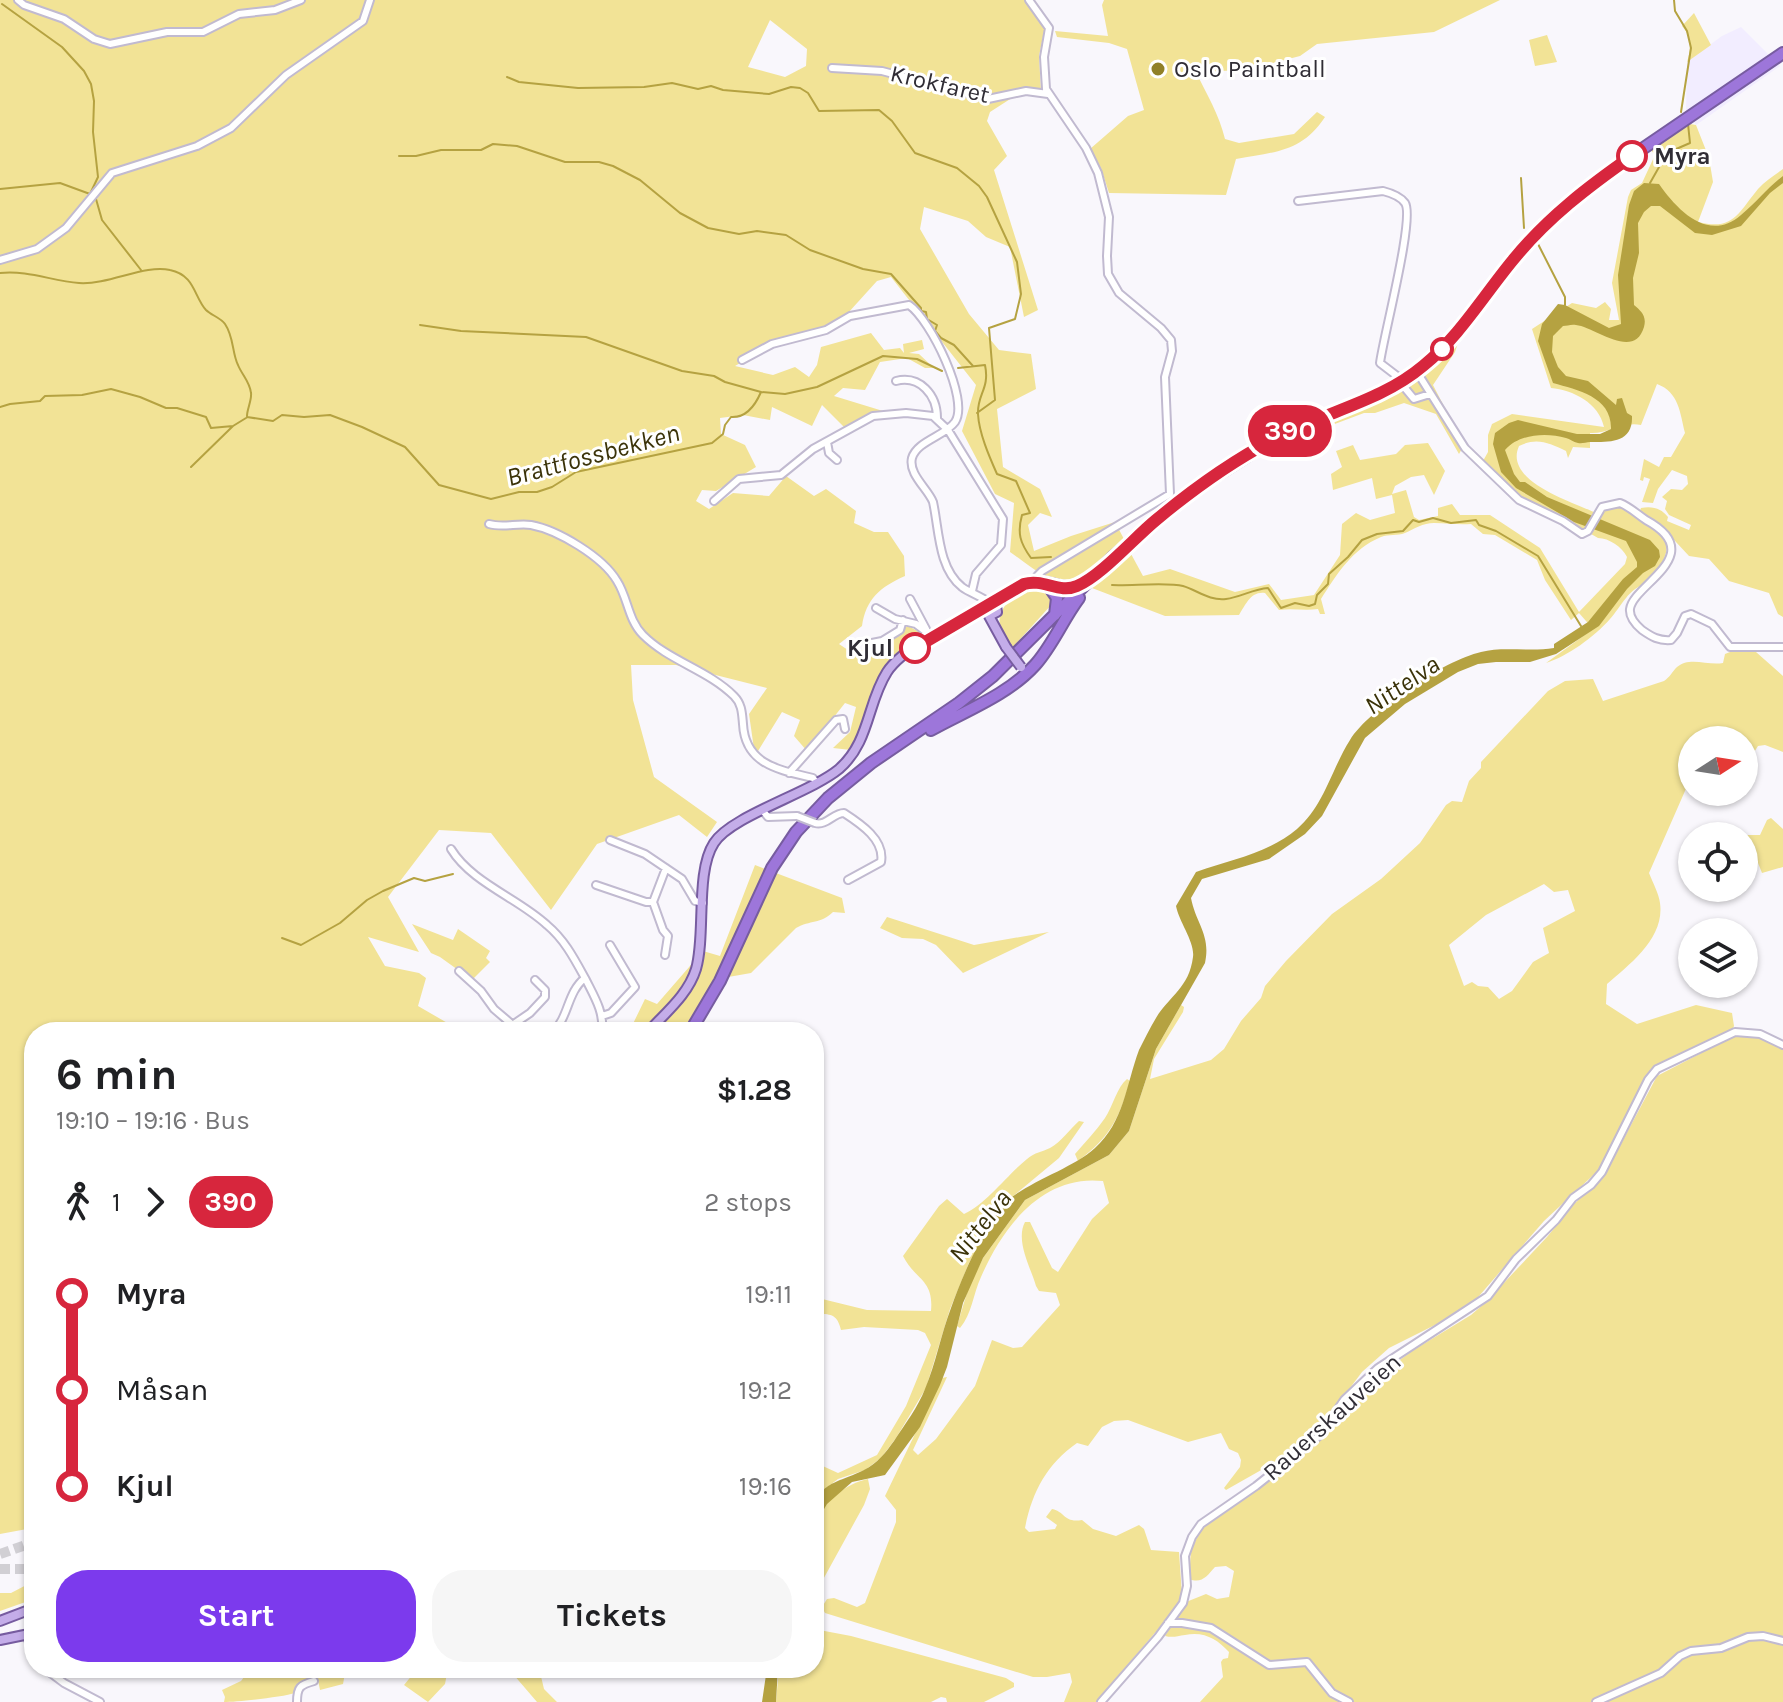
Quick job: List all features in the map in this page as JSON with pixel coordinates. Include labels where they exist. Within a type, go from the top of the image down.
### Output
[{"type":"highway","points":[[698,1022],[725,972],[763,883],[790,840],[844,784],[993,676],[1090,579],[1169,509],[1239,459],[1293,430],[1387,391],[1417,372],[1444,347],[1518,254],[1564,208],[1615,168],[1783,53]]},
{"type":"highway","points":[[908,742],[992,697],[1042,656],[1072,607],[1104,566]]},
{"type":"highway","points":[[991,610],[1024,584],[1043,583],[1067,589],[1090,579]]},
{"type":"highway","points":[[1043,583],[1057,598],[1054,616]]},
{"type":"highway","points":[[699,1022],[724,983],[766,884],[793,843],[812,819],[846,787],[922,729]]},
{"type":"main road","points":[[657,1022],[683,994],[698,961],[706,864],[713,843],[728,830],[838,770],[856,750],[891,667],[933,637],[991,610],[999,636],[1023,671]]},
{"type":"main road","points":[[0,1622],[24,1614]]},
{"type":"main road","points":[[0,1640],[24,1635]]},
{"type":"street","points":[[18,0],[64,19],[94,39],[110,44],[167,32],[203,32],[239,14],[275,10],[301,0]]},
{"type":"street","points":[[0,260],[37,249],[66,228],[112,173],[197,146],[231,128],[295,68],[363,21],[370,0]]},
{"type":"street","points":[[1029,0],[1049,28],[1043,64],[1048,94],[1086,148],[1098,173],[1108,209],[1107,265],[1113,283],[1131,304],[1161,328],[1171,340],[1172,351],[1165,377],[1170,494],[1045,570],[1037,576],[1043,583]]},
{"type":"street","name":"Krokfaret","points":[[832,68],[882,71],[988,99],[1026,91],[1048,94]]},
{"type":"street","points":[[1298,201],[1383,191],[1405,203],[1408,211],[1402,254],[1380,363],[1397,376]]},
{"type":"street","points":[[742,360],[772,344],[826,330],[850,316],[909,305],[917,311],[936,337],[958,397],[958,418],[948,430],[920,449],[912,457],[912,463],[916,475],[930,493],[945,562],[960,585],[972,591],[991,610]]},
{"type":"street","points":[[1417,372],[1459,442],[1519,500],[1563,521],[1580,534],[1588,531],[1597,514],[1608,504],[1625,504],[1656,525],[1667,538],[1670,550],[1664,567],[1630,609],[1633,621],[1651,637],[1671,640],[1685,616],[1691,614],[1712,624],[1730,647],[1783,647]]},
{"type":"street","points":[[896,381],[911,380],[927,390],[935,401],[937,418]]},
{"type":"street","points":[[1404,387],[1414,399],[1430,394]]},
{"type":"street","points":[[714,501],[739,479],[781,475],[813,449],[873,416],[925,413],[937,418],[948,430],[996,503],[1004,523],[1001,545],[976,574],[972,591]]},
{"type":"street","points":[[827,442],[829,453],[837,460]]},
{"type":"street","points":[[489,524],[531,525],[551,531],[610,571],[619,584],[633,622],[643,636],[719,684],[739,703],[745,740],[751,752],[766,765],[813,778],[817,783]]},
{"type":"street","points":[[910,599],[933,637]]},
{"type":"street","points":[[876,608],[926,629]]},
{"type":"street","points":[[867,644],[890,637],[900,630],[903,620]]},
{"type":"street","points":[[789,773],[836,720],[843,719],[845,729]]},
{"type":"street","points":[[763,811],[768,817],[797,816],[815,823],[824,823],[844,813],[869,831],[882,854],[881,862],[848,880]]},
{"type":"street","points":[[610,840],[622,847],[638,850],[666,868],[682,879],[695,901],[703,903]]},
{"type":"street","points":[[451,849],[461,862],[551,927],[585,978],[602,1022]]},
{"type":"street","points":[[665,955],[668,936],[653,902],[666,868]]},
{"type":"street","points":[[596,885],[653,902]]},
{"type":"street","points":[[602,1016],[611,1013],[635,987],[610,945]]},
{"type":"street","points":[[459,971],[510,1022]]},
{"type":"street","points":[[561,1022],[575,989],[585,978]]},
{"type":"street","points":[[518,1022],[545,997],[545,990],[535,980]]},
{"type":"street","name":"Rauerskauveien","points":[[1101,1702],[1168,1623],[1186,1596],[1185,1556],[1199,1527],[1320,1435],[1344,1400],[1383,1365],[1488,1296],[1516,1259],[1602,1172],[1656,1071],[1729,1033],[1756,1033],[1783,1045]]},
{"type":"street","points":[[1168,1623],[1211,1628],[1269,1665],[1307,1662],[1332,1693],[1349,1702]]},
{"type":"street","points":[[1596,1702],[1658,1675],[1680,1656],[1691,1651],[1721,1648],[1748,1637],[1763,1636],[1783,1641]]},
{"type":"street","points":[[57,1678],[100,1702]]},
{"type":"street","points":[[297,1702],[300,1685],[314,1681]]},
{"type":"shaded area","points":[[0,0],[1025,0],[1045,27],[1039,56],[1041,91],[1018,94],[990,112],[987,121],[1007,156],[994,170],[1038,310],[1024,317],[1010,247],[986,237],[968,221],[924,207],[920,229],[969,314],[999,350],[1031,354],[1036,389],[997,409],[1003,467],[1040,489],[1052,517],[1040,513],[1028,525],[1034,551],[1115,522],[1125,541],[1076,582],[1067,583],[1041,574],[1010,552],[1014,503],[995,494],[962,431],[976,385],[891,277],[877,281],[848,313],[824,328],[779,341],[735,366],[773,375],[795,367],[809,377],[817,365],[821,347],[871,333],[884,350],[900,348],[904,353],[903,344],[922,340],[924,349],[909,353],[919,354],[934,368],[925,368],[907,358],[880,362],[865,390],[843,388],[834,396],[883,411],[845,428],[822,405],[812,426],[772,407],[770,420],[743,415],[720,418],[721,434],[745,445],[756,467],[716,491],[702,490],[696,501],[709,509],[733,493],[769,496],[786,476],[814,496],[826,489],[856,511],[854,523],[874,532],[888,532],[904,556],[905,576],[876,595],[867,608],[862,626],[839,644],[854,654],[908,626],[925,635],[901,649],[889,662],[876,686],[851,750],[833,748],[850,732],[856,707],[845,703],[807,751],[794,736],[800,720],[782,712],[755,756],[749,714],[767,688],[676,665],[631,665],[633,700],[654,777],[717,822],[707,837],[679,815],[597,844],[551,910],[491,833],[439,830],[388,897],[419,952],[368,937],[385,966],[419,973],[426,978],[418,1006],[446,1022],[24,1022],[24,1530],[0,1534]],"holes":[[[770,20],[807,49],[806,66],[785,77],[748,67]]]},
{"type":"shaded area","points":[[1104,0],[1500,0],[1434,32],[1317,44],[1300,56],[1245,70],[1196,72],[1225,139],[1239,143],[1294,134],[1317,112],[1325,117],[1297,144],[1275,152],[1236,159],[1226,195],[1109,193],[1101,168],[1090,149],[1128,116],[1144,110],[1127,49],[1109,43],[1057,37],[1055,31],[1108,36],[1102,5]]},
{"type":"shaded area","points":[[1694,13],[1711,45],[1687,62],[1690,43],[1682,26]]},
{"type":"shaded area","points":[[1741,27],[1780,66],[1696,125],[1686,110],[1687,62],[1722,36]]},
{"type":"shaded area","points":[[1547,35],[1557,62],[1535,66],[1529,40]]},
{"type":"shaded area","points":[[1690,124],[1696,125],[1709,158],[1713,182],[1698,222],[1728,222],[1761,186],[1783,169],[1783,617],[1778,614],[1769,593],[1729,581],[1709,559],[1689,556],[1662,527],[1639,513],[1641,508],[1656,508],[1668,517],[1667,521],[1689,530],[1691,525],[1669,515],[1665,509],[1667,501],[1662,497],[1671,489],[1682,490],[1688,484],[1687,476],[1672,470],[1658,489],[1653,503],[1642,502],[1650,479],[1644,477],[1643,481],[1640,480],[1644,459],[1659,467],[1664,457],[1671,457],[1685,433],[1674,398],[1657,384],[1641,425],[1590,433],[1590,448],[1573,447],[1568,458],[1566,451],[1543,442],[1519,446],[1517,459],[1521,470],[1531,480],[1558,497],[1598,514],[1614,505],[1625,509],[1654,527],[1666,541],[1667,549],[1661,565],[1647,584],[1630,593],[1604,626],[1572,651],[1546,663],[1593,629],[1579,613],[1571,620],[1545,580],[1537,560],[1495,535],[1483,534],[1471,524],[1430,523],[1371,542],[1346,563],[1333,580],[1321,599],[1325,614],[1320,614],[1318,609],[1279,610],[1265,593],[1260,593],[1249,599],[1239,615],[1165,616],[1092,588],[1130,552],[1143,576],[1170,569],[1235,592],[1269,584],[1281,600],[1314,595],[1340,555],[1342,524],[1356,513],[1370,520],[1395,513],[1392,495],[1376,499],[1372,478],[1333,490],[1331,474],[1342,467],[1336,451],[1353,445],[1360,460],[1396,454],[1405,445],[1428,443],[1445,471],[1434,495],[1424,475],[1411,477],[1395,486],[1392,494],[1406,490],[1414,517],[1419,520],[1438,516],[1438,508],[1452,504],[1460,515],[1490,515],[1540,548],[1579,612],[1625,564],[1627,557],[1611,541],[1598,538],[1515,494],[1483,461],[1488,452],[1488,435],[1492,424],[1512,414],[1604,427],[1597,411],[1584,399],[1551,388],[1532,329],[1572,303],[1596,308],[1605,302],[1611,309],[1609,320],[1619,320],[1612,283],[1628,197],[1631,190],[1642,183],[1655,155],[1651,150]]},
{"type":"shaded area","name":"Nittelva","points":[[1783,176],[1783,183],[1741,226],[1712,235],[1695,233],[1660,206],[1651,206],[1638,223],[1639,253],[1633,278],[1634,305],[1645,320],[1639,337],[1623,342],[1572,325],[1563,326],[1553,336],[1552,352],[1566,376],[1588,381],[1616,405],[1617,399],[1622,398],[1627,413],[1632,416],[1629,431],[1624,436],[1612,441],[1576,443],[1558,436],[1533,436],[1505,450],[1520,482],[1525,482],[1547,497],[1650,540],[1659,550],[1660,557],[1655,566],[1627,589],[1599,626],[1556,654],[1530,662],[1478,664],[1458,672],[1405,704],[1365,738],[1322,816],[1305,834],[1269,859],[1202,879],[1191,898],[1205,937],[1205,963],[1156,1049],[1129,1131],[1109,1155],[1025,1200],[983,1258],[963,1303],[947,1367],[920,1427],[885,1475],[852,1482],[824,1509],[824,1490],[878,1461],[915,1409],[929,1379],[961,1282],[999,1210],[1030,1185],[1072,1164],[1095,1148],[1112,1127],[1139,1050],[1161,1010],[1183,984],[1191,968],[1192,945],[1176,906],[1196,872],[1262,850],[1297,829],[1314,810],[1350,740],[1390,700],[1429,675],[1481,652],[1554,648],[1554,644],[1588,622],[1623,579],[1637,567],[1626,541],[1574,522],[1516,488],[1501,472],[1493,444],[1495,433],[1518,420],[1577,434],[1600,434],[1611,429],[1610,418],[1600,402],[1583,392],[1553,383],[1538,341],[1542,324],[1558,304],[1609,328],[1621,324],[1618,275],[1634,191],[1644,183],[1659,184],[1685,213],[1706,225],[1717,226],[1741,215]]},
{"type":"shaded area","points":[[1461,334],[1455,352],[1433,385],[1464,445],[1459,454],[1436,414],[1404,403],[1375,413],[1364,413],[1279,445],[1302,432],[1375,404],[1400,390]]},
{"type":"shaded area","points":[[1035,585],[1052,595],[1052,604],[1013,647],[1001,631],[1000,615],[1014,596]]},
{"type":"shaded area","points":[[1730,652],[1756,652],[1783,676],[1783,752],[1765,745],[1758,746],[1758,726],[1678,726],[1678,806],[1649,873],[1660,903],[1657,928],[1644,949],[1607,984],[1606,1004],[1637,1024],[1696,1005],[1732,1013],[1732,1031],[1651,1069],[1602,1167],[1544,1221],[1473,1303],[1389,1348],[1362,1372],[1317,1432],[1276,1465],[1226,1490],[1224,1488],[1240,1467],[1241,1460],[1238,1453],[1229,1449],[1221,1433],[1188,1442],[1128,1420],[1114,1421],[1102,1427],[1088,1446],[1077,1443],[1057,1460],[1042,1480],[1032,1502],[1025,1528],[1029,1532],[1055,1529],[1057,1525],[1046,1517],[1052,1509],[1068,1519],[1082,1520],[1093,1529],[1116,1536],[1139,1525],[1144,1529],[1151,1550],[1179,1552],[1182,1595],[1177,1607],[1096,1702],[1064,1702],[1072,1682],[1070,1673],[1033,1677],[825,1613],[827,1599],[834,1598],[857,1607],[865,1603],[896,1522],[896,1510],[885,1496],[942,1378],[947,1377],[913,1450],[918,1455],[936,1439],[975,1386],[992,1340],[1013,1348],[1022,1347],[1060,1305],[1056,1293],[1039,1291],[1036,1286],[1023,1246],[1022,1229],[1025,1222],[1030,1222],[1052,1268],[1058,1272],[1092,1219],[1109,1203],[1103,1181],[1081,1181],[1061,1186],[1027,1208],[1000,1240],[981,1277],[967,1317],[960,1328],[957,1326],[969,1286],[983,1258],[1025,1200],[1109,1155],[1129,1131],[1156,1049],[1181,1005],[1183,1012],[1154,1059],[1150,1079],[1211,1060],[1224,1049],[1241,1021],[1261,998],[1265,986],[1286,961],[1332,914],[1381,879],[1420,843],[1446,805],[1452,801],[1462,802],[1469,781],[1481,768],[1481,762],[1548,691],[1565,681],[1593,679],[1603,701],[1664,681],[1682,664],[1723,663],[1725,654]],"holes":[[[1544,884],[1554,892],[1568,890],[1575,911],[1543,928],[1549,953],[1533,962],[1512,991],[1499,999],[1488,987],[1472,982],[1464,986],[1449,945],[1486,915]]]},
{"type":"shaded area","points":[[1771,818],[1783,829],[1783,867],[1762,873],[1758,863],[1758,835]]},
{"type":"shaded area","points":[[755,865],[842,898],[845,913],[833,912],[796,928],[751,973],[717,979],[690,1022],[634,1022],[645,999],[657,1004],[703,951],[720,956]]},
{"type":"shaded area","points":[[887,917],[974,945],[1049,932],[963,973],[936,945],[923,939],[902,938],[880,928]]},
{"type":"shaded area","points":[[412,924],[453,940],[458,929],[490,951],[486,958],[490,962],[472,980],[431,953]]},
{"type":"shaded area","points":[[1754,1036],[1783,1049],[1783,1702],[1200,1702],[1223,1677],[1221,1662],[1228,1658],[1229,1652],[1204,1635],[1165,1636],[1186,1602],[1206,1594],[1217,1599],[1229,1597],[1234,1571],[1226,1566],[1215,1567],[1201,1580],[1189,1579],[1191,1549],[1204,1525],[1318,1442],[1349,1401],[1366,1385],[1486,1302],[1605,1174],[1657,1076],[1732,1037]]},
{"type":"shaded area","points":[[1127,1079],[1130,1081],[1126,1094],[1112,1126],[1098,1144],[1078,1161],[1075,1154],[1105,1118]]},
{"type":"shaded area","points":[[1079,1121],[1084,1122],[1059,1158],[1000,1207],[969,1263],[950,1309],[926,1388],[896,1438],[881,1458],[865,1470],[838,1479],[824,1490],[824,1467],[838,1473],[877,1455],[906,1406],[931,1345],[925,1333],[918,1330],[864,1327],[841,1330],[837,1320],[824,1314],[824,1299],[867,1310],[931,1311],[927,1286],[903,1256],[939,1206],[947,1199],[964,1214],[1027,1159],[1062,1139]]},
{"type":"shaded area","points":[[868,1479],[870,1489],[824,1578],[824,1507],[835,1495]]},
{"type":"shaded area","points":[[24,1586],[24,1603],[0,1611],[0,1593],[11,1593]]},
{"type":"shaded area","points":[[824,1631],[1006,1678],[1014,1683],[1014,1687],[984,1702],[947,1702],[946,1698],[941,1697],[931,1702],[776,1702],[778,1678],[824,1678]]},
{"type":"shaded area","points":[[243,1678],[344,1678],[343,1684],[320,1690],[318,1680],[289,1695],[224,1702],[222,1690]]},
{"type":"shaded area","points":[[410,1678],[446,1678],[445,1684],[428,1702],[404,1685]]},
{"type":"shaded area","points":[[516,1678],[541,1678],[544,1689],[557,1702],[537,1702]]},
{"type":"shaded area","points":[[766,1678],[777,1678],[776,1702],[762,1702]]},
{"type":"waterway","points":[[1674,0],[1675,11],[1687,31],[1691,48],[1681,112]]},
{"type":"waterway","points":[[0,189],[60,183],[90,194],[98,177],[93,132],[94,101],[91,84],[84,71],[62,47],[2,4]]},
{"type":"waterway","points":[[507,77],[519,82],[578,88],[644,87],[672,83],[698,89],[711,86],[769,94],[791,87],[808,93],[819,111],[879,110],[892,121],[915,153],[957,168],[979,186],[1017,262],[1021,294],[1015,319],[989,328],[995,400],[977,413]]},
{"type":"waterway","points":[[1650,183],[1667,153],[1690,143],[1688,124]]},
{"type":"waterway","points":[[399,156],[416,156],[441,150],[481,150],[493,144],[517,146],[565,162],[599,162],[613,166],[640,180],[680,213],[708,228],[739,234],[757,231],[786,235],[810,250],[863,269],[891,274],[921,311],[926,312],[927,319],[937,325],[935,331],[941,338],[954,345],[973,366]]},
{"type":"waterway","points":[[1521,178],[1524,228]]},
{"type":"waterway","points":[[96,199],[102,220],[141,270]]},
{"type":"waterway","points":[[1537,242],[1565,297],[1565,305]]},
{"type":"waterway","points":[[0,273],[20,273],[79,283],[149,270],[178,273],[189,281],[206,310],[228,329],[236,360],[250,389],[247,416]]},
{"type":"waterway","points":[[420,325],[461,331],[586,337],[682,371],[714,376],[761,392]]},
{"type":"waterway","name":"Brattfossbekken","points":[[247,417],[273,421],[282,415],[330,415],[405,447],[439,485],[491,499],[519,492],[537,492],[576,472],[712,443],[723,434],[731,417],[749,410],[761,392],[785,394],[817,387],[883,356],[917,359],[942,371]]},
{"type":"waterway","name":"Brattfossbekken","points":[[958,368],[985,365],[986,380],[978,414],[985,444],[997,474],[1016,481],[1030,513],[1022,515],[1020,521],[1020,538],[1024,547],[1031,558],[1051,557]]},
{"type":"waterway","points":[[0,407],[40,401],[45,396],[82,395],[111,389],[166,408],[177,408],[206,417],[211,428],[233,426],[246,418]]},
{"type":"waterway","points":[[191,467],[233,426]]},
{"type":"waterway","name":"Brattfossbekken","points":[[1112,585],[1176,585],[1220,599],[1268,588],[1281,608],[1295,603],[1309,606],[1315,604],[1317,595],[1328,584],[1329,574],[1362,540],[1377,534],[1403,531],[1413,520],[1419,522],[1433,518],[1451,523],[1476,520],[1479,525],[1496,531],[1538,556],[1581,626]]},
{"type":"waterway","points":[[282,938],[301,945],[340,923],[383,891],[414,878],[425,881],[453,874]]},
{"type":"tunnel","points":[[0,1554],[24,1546]]},
{"type":"tunnel","points":[[0,1569],[24,1569]]},
{"type":"bus line","name":"390","points":[[915,648],[1024,584],[1037,582],[1067,589],[1090,579],[1160,517],[1239,459],[1293,430],[1375,397],[1405,380],[1444,347],[1511,262],[1544,226],[1578,195],[1632,156]]},
{"type":"place","name":"Oslo Paintball","points":[[1158,69]]},
{"type":"place","name":"Myra","points":[[1632,156]]},
{"type":"place","name":"Kjul","points":[[915,648]]}]
